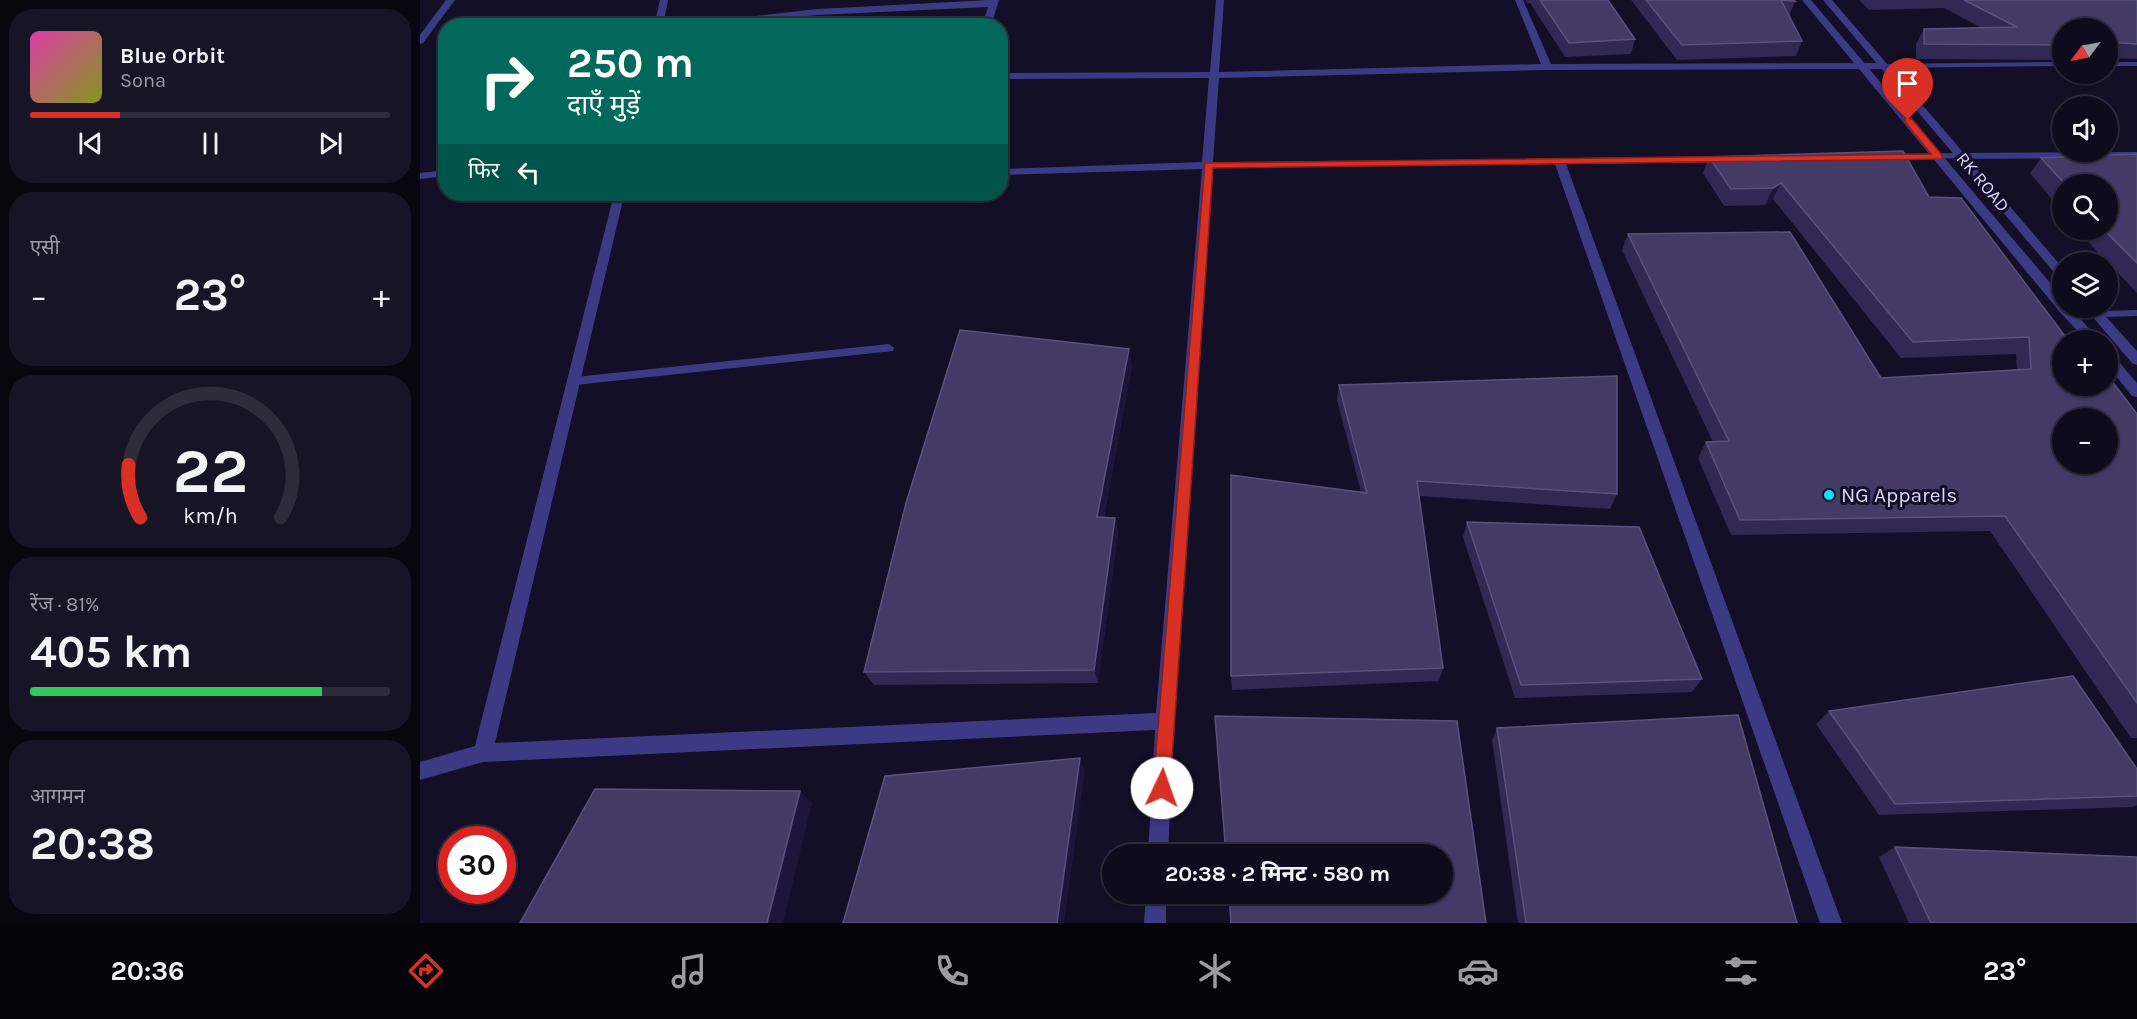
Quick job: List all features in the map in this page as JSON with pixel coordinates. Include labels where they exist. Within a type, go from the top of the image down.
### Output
[{"type":"street","points":[[420,41],[451,0]]},
{"type":"street","points":[[660,18],[664,0]]},
{"type":"street","points":[[817,0],[817,12]]},
{"type":"street","points":[[1159,844],[1165,721],[1220,0]]},
{"type":"street","points":[[1519,0],[1547,67]]},
{"type":"street","name":"RK ROAD","points":[[1806,0],[2052,292]]},
{"type":"street","name":"RK ROAD","points":[[1827,0],[2052,262]]},
{"type":"street","points":[[754,18],[817,12],[994,2],[989,18]]},
{"type":"street","points":[[1008,76],[1216,75],[1547,67],[1883,66]]},
{"type":"street","points":[[1879,157],[1962,156]]},
{"type":"street","points":[[1008,172],[1209,165],[1737,159]]},
{"type":"street","points":[[1559,161],[1831,923]]},
{"type":"street","points":[[420,176],[438,174]]},
{"type":"street","points":[[483,753],[575,381],[617,201]]},
{"type":"street","name":"RK ROAD","points":[[2074,318],[2084,330]]},
{"type":"street","points":[[2100,318],[2137,360]]},
{"type":"street","points":[[2118,370],[2137,392]]},
{"type":"street","points":[[420,771],[483,753],[1165,721]]},
{"type":"street","points":[[1155,923],[1156,904]]},
{"type":"lane","points":[[1883,66],[2052,64]]},
{"type":"lane","points":[[2118,64],[2137,64]]},
{"type":"lane","points":[[1962,156],[2137,155]]},
{"type":"lane","points":[[2118,312],[2137,313]]},
{"type":"lane","points":[[575,381],[889,348]]},
{"type":"building","points":[[1540,0],[1608,0],[1635,39],[1569,43]]},
{"type":"building","points":[[1646,0],[1781,0],[1802,41],[1682,45]]},
{"type":"building","points":[[1964,0],[2137,0],[2137,44],[2118,43],[2118,18],[2052,18],[2052,45],[1924,44],[1924,29],[2017,27]]},
{"type":"building","points":[[1903,151],[1929,197],[1961,198],[2060,330],[2052,330],[2052,396],[2118,396],[2118,389],[2137,414],[2137,703],[2005,516],[1740,520],[1706,442],[1729,441],[1628,234],[1790,232],[1881,378],[2031,369],[2029,337],[1913,342],[1781,183],[1773,188],[1731,189],[1709,157]]},
{"type":"building","points":[[2137,154],[2137,263],[2114,240],[2118,240],[2118,174],[2056,174],[2041,158],[2052,158],[2052,162],[2118,162],[2118,155]]},
{"type":"building","points":[[960,330],[1129,349],[1097,517],[1115,518],[1094,670],[864,672],[906,503]]},
{"type":"building","points":[[1617,376],[1617,494],[1417,481],[1443,668],[1231,676],[1231,475],[1367,493],[1339,385]]},
{"type":"building","points":[[1467,522],[1639,527],[1702,679],[1521,685]]},
{"type":"building","points":[[2073,676],[2137,769],[2137,796],[1895,804],[1829,711]]},
{"type":"building","points":[[1738,715],[1797,923],[1526,923],[1497,728]]},
{"type":"building","points":[[1215,716],[1457,721],[1486,923],[1231,923],[1230,904],[1453,904],[1453,844],[1225,844]]},
{"type":"building","points":[[1080,758],[1057,923],[843,923],[885,776]]},
{"type":"building","points":[[595,789],[800,791],[767,923],[520,923]]},
{"type":"building","points":[[1895,847],[2137,857],[2137,923],[1931,923]]},
{"type":"place","name":"NG Apparels","points":[[1829,495]]},
{"type":"route","points":[[1162,788],[1165,721],[1209,165],[1938,157],[1908,120]]}]
